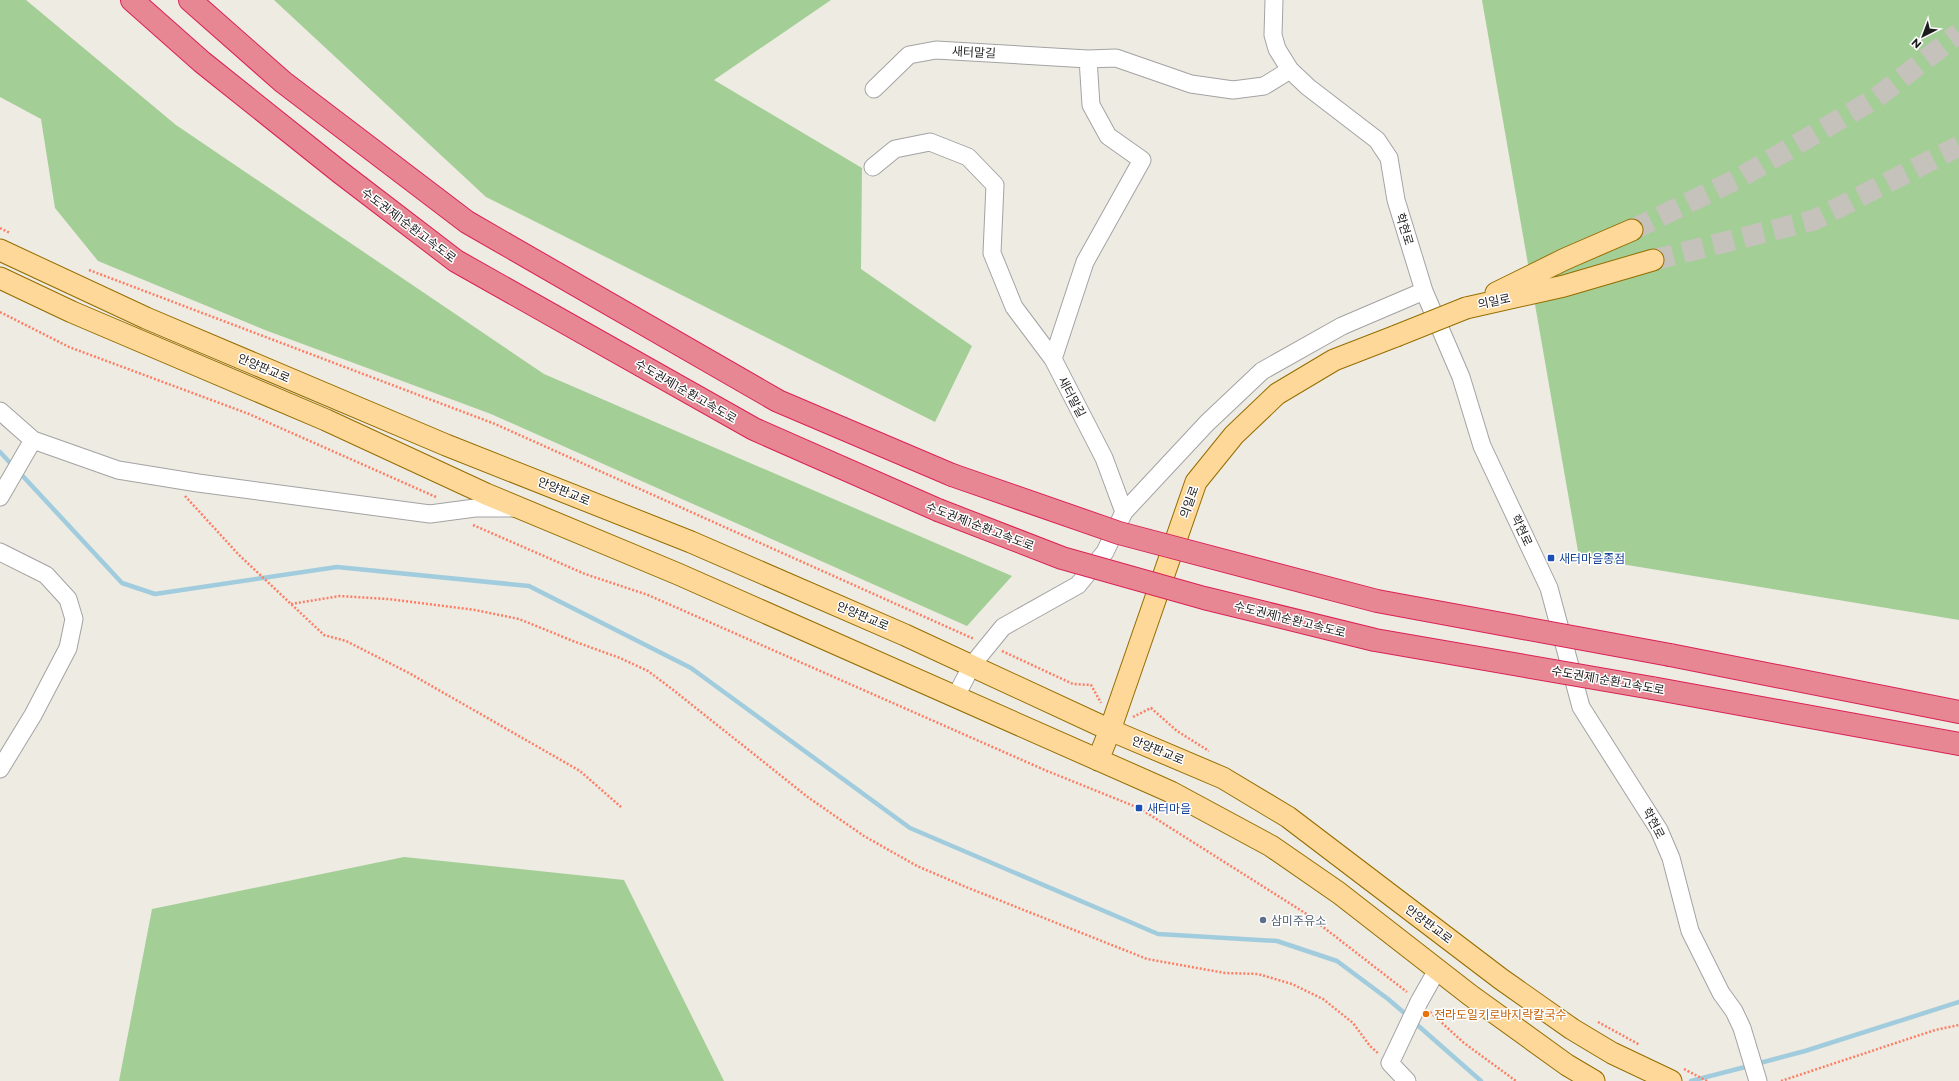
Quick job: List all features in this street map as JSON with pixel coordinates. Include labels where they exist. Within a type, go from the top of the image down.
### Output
[{"type":"highway","name":"수도권제1순환고속도로","points":[[132,0],[202,62],[341,173],[456,261],[754,429],[938,510],[1062,558],[1204,598],[1367,638],[1959,744]]},
{"type":"highway","points":[[190,0],[283,82],[468,222],[778,401],[952,475],[1119,533],[1377,601],[1670,655],[1959,712]]},
{"type":"main road","name":"의일로","points":[[1098,760],[1110,730],[1196,482],[1234,435],[1277,394],[1334,360],[1466,308],[1564,259],[1632,230]]},
{"type":"main road","name":"안양판교로","points":[[2,250],[146,318],[446,445],[691,542],[972,665],[1110,730],[1223,778],[1288,817],[1501,979],[1572,1029],[1612,1053],[1671,1081]]},
{"type":"main road","name":"의일로","points":[[1466,308],[1564,286],[1653,260]]},
{"type":"main road","name":"안양판교로","points":[[0,278],[72,312],[326,420],[520,508],[678,574],[955,698],[1172,792],[1270,846],[1339,893],[1437,970],[1567,1065],[1594,1081]]},
{"type":"street","name":"학현로","points":[[1274,0],[1273,35],[1277,49],[1290,70],[1308,87],[1377,140],[1389,158],[1396,200],[1424,291],[1461,378],[1482,446],[1549,588],[1581,707],[1642,800],[1659,830],[1671,858],[1690,931],[1721,993],[1734,1011],[1742,1028],[1757,1079]]},
{"type":"street","name":"새터말길","points":[[874,89],[909,55],[936,50],[1088,59],[1116,58],[1191,84],[1232,90],[1264,86],[1290,70]]},
{"type":"street","points":[[1053,359],[1084,262],[1142,160],[1108,136],[1091,104],[1088,59]]},
{"type":"street","name":"새터말길","points":[[873,167],[895,149],[930,142],[968,157],[995,185],[992,253],[1014,307],[1053,359],[1104,458],[1124,512]]},
{"type":"street","points":[[955,698],[972,665],[1003,627],[1078,585],[1105,552],[1124,512],[1207,423],[1262,371],[1342,326],[1424,291]]},
{"type":"street","points":[[0,411],[30,445],[118,470],[171,479],[430,514],[475,508],[520,508]]},
{"type":"street","points":[[0,497],[30,445]]},
{"type":"street","points":[[0,552],[46,575],[68,599],[74,619],[68,648],[33,715],[0,769]]},
{"type":"street","points":[[1407,1081],[1392,1059],[1419,1002],[1437,970]]},
{"type":"path","points":[[0,312],[69,347],[249,414],[437,498],[477,528],[585,574],[648,595],[1047,771],[1139,808],[1305,913],[1419,1002],[1464,1043],[1516,1081]]},
{"type":"path","points":[[171,479],[191,505],[239,555],[324,635],[346,641],[409,673],[580,771],[621,807]]},
{"type":"path","points":[[291,604],[340,596],[388,599],[475,610],[519,619],[620,658],[648,671],[808,798],[864,836],[917,866],[1147,959],[1225,973],[1258,974],[1292,984],[1323,999],[1353,1023],[1370,1046],[1392,1059]]},
{"type":"path","points":[[1781,1081],[1935,1030],[1959,1025]]},
{"type":"green space","points":[[0,0],[26,0],[176,125],[544,374],[1012,576],[967,626],[491,414],[265,330],[98,261],[55,208],[41,119],[0,97]]},
{"type":"green space","points":[[274,0],[831,0],[714,80],[862,168],[861,269],[972,346],[935,422],[486,197]]},
{"type":"green space","points":[[1482,0],[1959,0],[1959,620],[1579,557]]},
{"type":"green space","points":[[404,857],[624,880],[724,1081],[119,1081],[152,909]]},
{"type":"waterway","points":[[0,452],[14,467]]},
{"type":"waterway","points":[[19,472],[122,583],[155,594],[337,567],[529,586],[691,668],[910,828],[1158,934],[1277,941],[1337,961],[1388,999],[1409,1017]]},
{"type":"waterway","points":[[1756,1064],[1805,1051],[1959,1002]]},
{"type":"waterway","points":[[1414,1022],[1481,1081]]},
{"type":"waterway","points":[[1691,1081],[1749,1066]]},
{"type":"tunnel","points":[[1632,230],[1741,177],[1876,98],[1959,33]]},
{"type":"tunnel","points":[[1653,260],[1814,220],[1959,146]]},
{"type":"place","name":"새터마을종점","points":[[1551,558]]},
{"type":"place","name":"새터마을","points":[[1139,808]]},
{"type":"place","name":"삼미주유소","points":[[1263,920]]},
{"type":"place","name":"전라도일키로바지락칼국수","points":[[1426,1014]]}]
